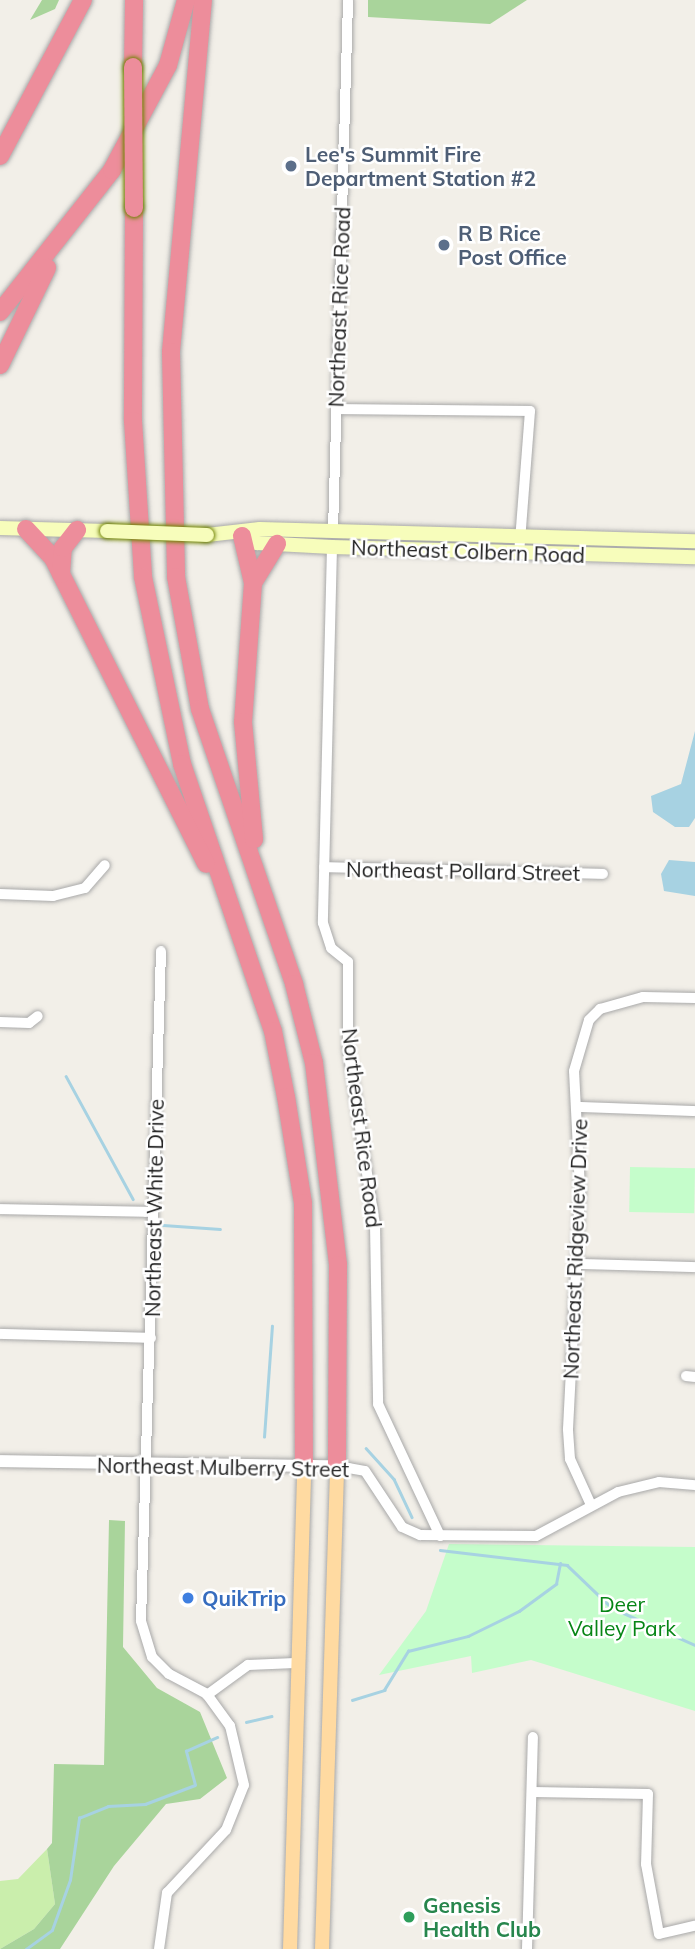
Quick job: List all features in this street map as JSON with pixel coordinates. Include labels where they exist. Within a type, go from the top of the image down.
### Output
[{"type":"highway","points":[[0,156],[83,0]]},
{"type":"highway","points":[[134,0],[133,421],[143,577],[182,764],[273,1031],[303,1203],[304,1466]]},
{"type":"highway","points":[[0,365],[47,268],[84,211],[167,65],[186,0]]},
{"type":"highway","points":[[203,0],[171,352],[173,540],[200,709],[294,985],[325,1128],[338,1265],[337,1466]]},
{"type":"highway","points":[[0,312],[84,211]]},
{"type":"highway","points":[[26,529],[61,575],[244,941]]},
{"type":"highway","points":[[61,575],[63,548],[78,530]]},
{"type":"highway","points":[[242,536],[253,583],[244,761],[263,891]]},
{"type":"highway","points":[[253,583],[277,544]]},
{"type":"main road","name":"Northeast Colbern Road","points":[[0,528],[242,536],[277,544],[332,547],[695,557]]},
{"type":"main road","name":"Northeast Colbern Road","points":[[242,536],[260,529],[695,541]]},
{"type":"main road","points":[[332,547],[353,532]]},
{"type":"main road","points":[[290,1949],[295,1663],[304,1466]]},
{"type":"main road","points":[[322,1949],[337,1466]]},
{"type":"street","name":"Northeast Rice Road","points":[[332,531],[348,0]]},
{"type":"street","points":[[336,409],[530,411],[519,553]]},
{"type":"street","name":"Northeast Rice Road","points":[[332,547],[323,923],[331,948],[348,962],[348,1049],[375,1225],[378,1404],[440,1536]]},
{"type":"street","points":[[0,894],[53,896],[85,888],[105,865]]},
{"type":"street","name":"Northeast Pollard Street","points":[[324,867],[603,874]]},
{"type":"street","name":"Northeast White Drive","points":[[161,951],[144,1644],[169,1674],[207,1695]]},
{"type":"street","name":"Northeast Ridgeview Drive","points":[[590,1505],[570,1459],[568,1429],[578,1264],[579,1107],[574,1071],[589,1020],[600,1009],[643,997],[695,998]]},
{"type":"street","points":[[0,1022],[29,1023],[38,1016]]},
{"type":"street","points":[[579,1107],[695,1111]]},
{"type":"street","points":[[0,1209],[153,1212]]},
{"type":"street","points":[[578,1264],[695,1267]]},
{"type":"street","points":[[0,1334],[151,1338]]},
{"type":"street","name":"Northeast Mulberry Street","points":[[0,1461],[337,1466],[365,1471],[402,1527],[440,1536],[536,1536],[590,1505],[659,1482],[695,1485]]},
{"type":"street","points":[[159,1949],[167,1893],[240,1808],[244,1764],[230,1726],[207,1695],[248,1665],[295,1663]]},
{"type":"street","points":[[527,1949],[533,1737]]},
{"type":"street","points":[[533,1792],[648,1794],[646,1873],[659,1934],[695,1926]]},
{"type":"green space","points":[[42,0],[59,0],[55,9],[30,20]]},
{"type":"green space","points":[[368,0],[527,0],[490,24],[368,17]]},
{"type":"green space","points":[[630,1167],[695,1168],[694,1213],[629,1212]]},
{"type":"green space","points":[[109,1520],[125,1521],[123,1647],[157,1688],[200,1712],[227,1778],[200,1799],[166,1804],[114,1866],[60,1949],[0,1949],[34,1929],[55,1904],[47,1849],[52,1843],[54,1764],[104,1765]]},
{"type":"green space","name":"Deer Valley Park","points":[[449,1544],[695,1547],[695,1711],[531,1660],[472,1673],[471,1656],[379,1675],[426,1611]]},
{"type":"green space","points":[[47,1849],[55,1904],[34,1929],[0,1949],[0,1881],[18,1879]]},
{"type":"water","points":[[695,731],[695,818],[689,827],[675,827],[653,812],[651,796],[681,784]]},
{"type":"water","points":[[669,860],[695,862],[695,896],[664,891],[661,874]]},
{"type":"waterway","points":[[66,1076],[133,1199]]},
{"type":"waterway","points":[[163,1225],[220,1229]]},
{"type":"waterway","points":[[264,1437],[272,1326]]},
{"type":"waterway","points":[[366,1448],[394,1479],[412,1517]]},
{"type":"waterway","points":[[440,1550],[567,1565],[612,1608],[695,1645]]},
{"type":"waterway","points":[[352,1700],[384,1690],[408,1651],[468,1636],[519,1611],[556,1584],[560,1563]]},
{"type":"waterway","points":[[246,1722],[271,1716]]},
{"type":"waterway","points":[[26,1949],[52,1930],[70,1880],[79,1818],[108,1806],[145,1804],[195,1785],[186,1751],[217,1737]]},
{"type":"place","name":"Lee's Summit Fire Department Station #2","points":[[291,166]]},
{"type":"place","name":"R B Rice Post Office","points":[[444,245]]},
{"type":"place","name":"QuikTrip","points":[[188,1598]]},
{"type":"place","name":"Genesis Health Club","points":[[409,1917]]}]
